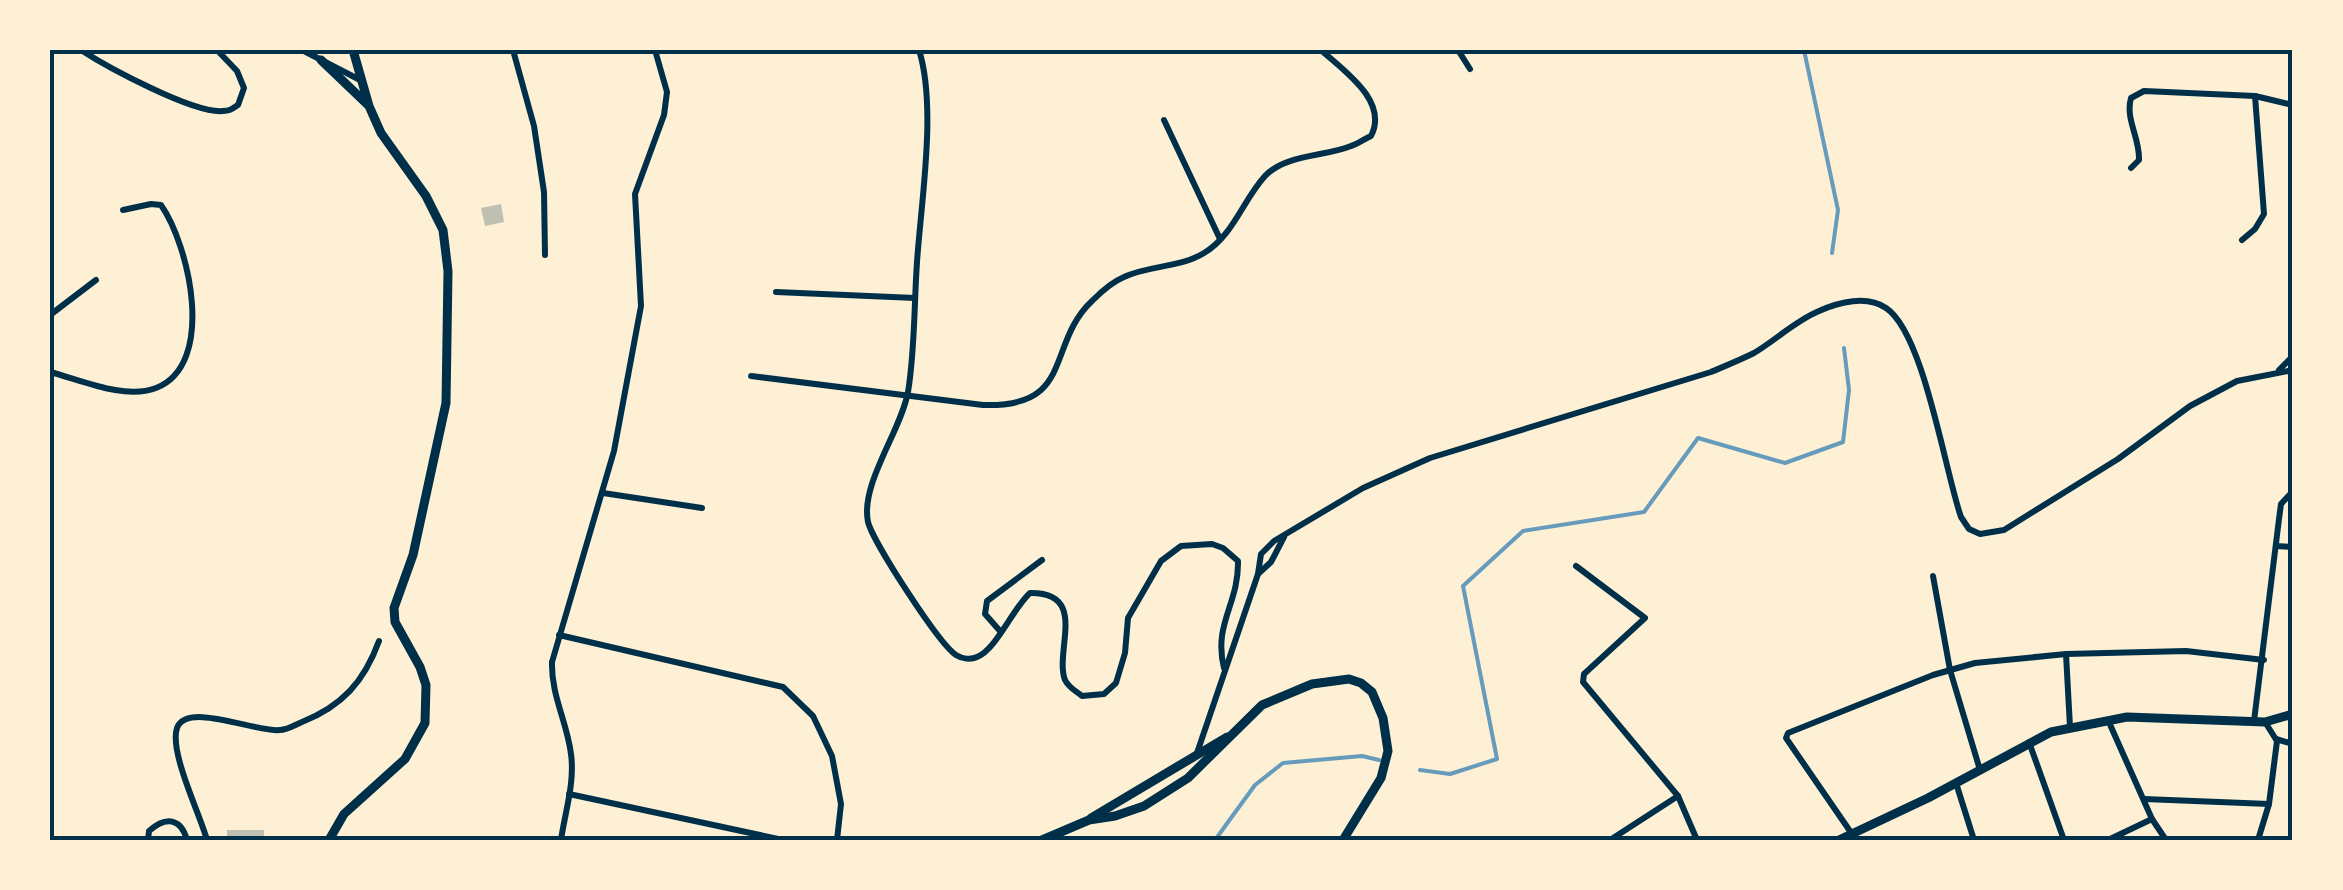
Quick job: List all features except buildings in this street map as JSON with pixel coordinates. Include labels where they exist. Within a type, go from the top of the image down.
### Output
[{"type":"main road","points":[[329,840],[344,814],[405,759],[425,724],[426,684],[395,622],[394,608],[413,555],[446,402],[448,272],[443,230],[426,196],[381,133],[353,50]]},
{"type":"main road","points":[[322,60],[369,106]]},
{"type":"main road","points":[[1089,820],[1115,816],[1152,802],[1178,785],[1262,705],[1312,684],[1349,680],[1372,692],[1380,706],[1387,736],[1381,778],[1344,840]]},
{"type":"main road","points":[[1839,840],[2029,742],[2070,727],[2156,716],[2260,722],[2293,714]]},
{"type":"main road","points":[[1042,840],[1089,820],[1229,736]]},
{"type":"main road","points":[[1188,778],[1197,754]]},
{"type":"main road","points":[[1170,771],[1178,776],[1178,785]]},
{"type":"main road","points":[[1146,785],[1145,795],[1152,802]]},
{"type":"street","points":[[82,50],[128,78],[201,108],[221,112],[238,105],[244,88],[237,71],[218,50]]},
{"type":"street","points":[[302,50],[362,81]]},
{"type":"street","points":[[512,50],[544,192],[545,255]]},
{"type":"street","points":[[561,840],[570,794],[571,751],[552,684],[552,662],[614,451],[641,306],[635,194],[664,115],[667,92],[655,50]]},
{"type":"street","points":[[919,50],[925,68],[926,133],[908,394],[872,488],[868,520],[876,540],[942,641],[958,658],[975,659],[988,650],[1030,593],[1045,593],[1061,604],[1066,621],[1063,676],[1069,687],[1082,696],[1104,694],[1116,683],[1125,654],[1128,618],[1161,561],[1181,546],[1212,544],[1223,548],[1238,561],[1236,594],[1220,629],[1224,670]]},
{"type":"street","points":[[752,376],[984,406],[1018,403],[1043,390],[1055,375],[1075,320],[1106,288],[1124,276],[1193,258],[1220,240],[1267,173],[1292,160],[1350,147],[1374,130],[1374,106],[1321,50]]},
{"type":"street","points":[[1458,50],[1470,69]]},
{"type":"street","points":[[2132,168],[2139,160],[2140,145],[2127,111],[2132,98],[2144,90],[2255,96],[2293,104]]},
{"type":"street","points":[[2242,240],[2264,214],[2255,96]]},
{"type":"street","points":[[1164,120],[1220,240]]},
{"type":"street","points":[[50,372],[132,392],[155,388],[178,371],[186,351],[192,289],[182,247],[161,206],[151,204],[123,210]]},
{"type":"street","points":[[50,316],[96,280]]},
{"type":"street","points":[[776,292],[915,298]]},
{"type":"street","points":[[1197,754],[1258,574],[1261,554],[1274,541],[1363,488],[1430,458],[1712,372],[1756,352],[1820,310],[1854,301],[1872,302],[1887,308],[1907,334],[1944,448],[1961,517],[1969,529],[1980,534],[2004,530],[2118,459],[2190,406],[2237,381],[2293,370]]},
{"type":"street","points":[[2278,371],[2293,356]]},
{"type":"street","points":[[2293,491],[2281,504],[2260,722],[2276,739],[2293,744]]},
{"type":"street","points":[[603,493],[702,508]]},
{"type":"street","points":[[2276,546],[2293,547]]},
{"type":"street","points":[[1000,631],[985,614],[987,601],[1042,560]]},
{"type":"street","points":[[1576,566],[1645,618],[1584,674],[1584,682],[1678,796],[1697,840]]},
{"type":"street","points":[[1933,576],[1950,670],[1980,770]]},
{"type":"street","points":[[558,635],[783,687],[813,716],[832,756],[841,804],[837,840]]},
{"type":"street","points":[[207,840],[177,745],[176,731],[181,722],[207,716],[255,729],[282,730],[318,716],[357,686],[379,642]]},
{"type":"street","points":[[1852,834],[1786,738],[1788,733],[1975,663],[2066,654],[2186,651],[2264,660]]},
{"type":"street","points":[[2066,654],[2070,727]]},
{"type":"street","points":[[2108,720],[2152,818],[2166,840]]},
{"type":"street","points":[[2258,840],[2269,804],[2276,739]]},
{"type":"street","points":[[2029,742],[2064,840]]},
{"type":"street","points":[[1956,783],[1974,840]]},
{"type":"street","points":[[570,794],[783,840]]},
{"type":"street","points":[[1610,840],[1678,796]]},
{"type":"street","points":[[2144,799],[2269,804]]},
{"type":"street","points":[[2108,840],[2152,818]]},
{"type":"street","points":[[148,840],[149,831],[168,820],[184,827],[187,840]]},
{"type":"waterway","points":[[1804,50],[1838,210],[1832,253]]},
{"type":"waterway","points":[[1420,770],[1450,774],[1497,759],[1463,586],[1523,531],[1644,512],[1698,438],[1785,463],[1843,442],[1849,390],[1844,348]]},
{"type":"waterway","points":[[1215,840],[1255,785],[1283,763],[1362,756],[1379,760]]}]
